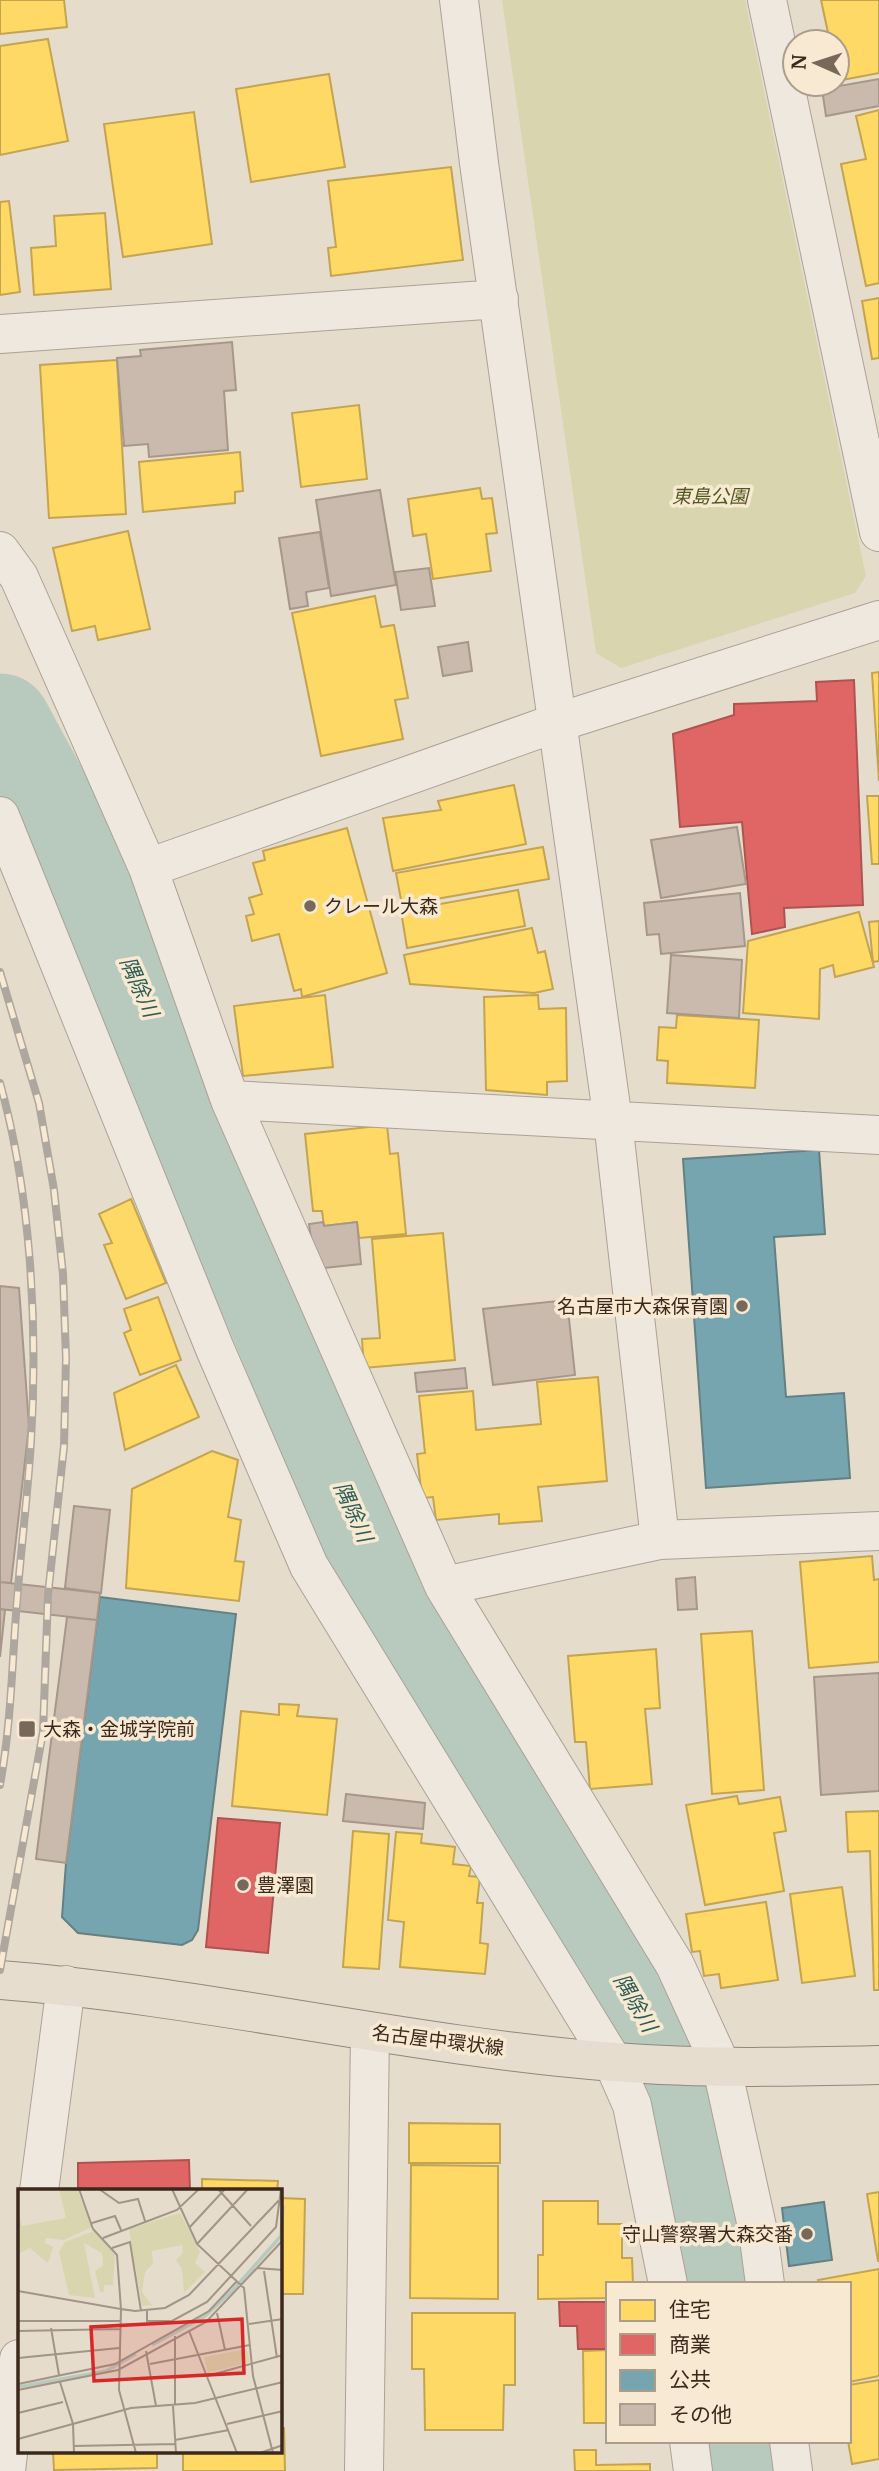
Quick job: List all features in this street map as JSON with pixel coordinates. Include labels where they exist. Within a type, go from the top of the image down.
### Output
[{"type":"main road","name":"名古屋中環状線","points":[[0,1980],[66,1985],[370,2032],[624,2063],[712,2068],[879,2065]]},
{"type":"street","points":[[460,0],[556,723],[613,1121],[660,1540]]},
{"type":"street","points":[[767,0],[879,532]]},
{"type":"street","points":[[0,334],[499,299]]},
{"type":"street","points":[[0,551],[19,577],[148,868],[230,1100],[444,1586],[675,1965],[712,2068],[758,2231],[765,2282]]},
{"type":"street","points":[[148,868],[556,723],[879,620]]},
{"type":"street","points":[[0,816],[215,1349],[309,1566],[624,2063],[668,2282]]},
{"type":"street","points":[[230,1100],[879,1135]]},
{"type":"street","points":[[444,1586],[660,1540],[879,1531]]},
{"type":"street","points":[[39,2189],[66,1985]]},
{"type":"street","points":[[364,2471],[370,2032]]},
{"type":"street","points":[[6,2471],[18,2367]]},
{"type":"street","points":[[690,2443],[693,2471]]},
{"type":"street","points":[[789,2443],[793,2471]]},
{"type":"green space","name":"東島公園","points":[[502,0],[745,0],[866,576],[855,593],[621,668],[596,653]]},
{"type":"building: 住宅","points":[[0,0],[64,0],[67,27],[0,34]]},
{"type":"building: 住宅","points":[[821,0],[879,0],[879,73],[851,78],[851,28],[827,28]]},
{"type":"building: 住宅","points":[[48,39],[68,141],[0,155],[0,46]]},
{"type":"building: 住宅","points":[[329,74],[345,167],[251,182],[236,89]]},
{"type":"building: 住宅","points":[[879,110],[879,283],[866,286],[841,164],[866,159],[856,116]]},
{"type":"building: 住宅","points":[[194,112],[212,244],[123,257],[104,124]]},
{"type":"building: 住宅","points":[[451,167],[463,260],[331,276],[328,248],[336,247],[328,181]]},
{"type":"building: 住宅","points":[[9,201],[20,292],[0,295],[0,202]]},
{"type":"building: 住宅","points":[[105,213],[111,289],[34,295],[31,248],[56,246],[54,216]]},
{"type":"building: 住宅","points":[[879,298],[879,358],[872,359],[862,301]]},
{"type":"building: 住宅","points":[[117,360],[126,514],[49,518],[40,365]]},
{"type":"building: 住宅","points":[[359,405],[367,479],[301,487],[292,413]]},
{"type":"building: 住宅","points":[[240,452],[243,491],[235,492],[235,503],[143,512],[139,462]]},
{"type":"building: 住宅","points":[[480,488],[482,499],[492,498],[497,533],[486,534],[491,571],[433,579],[426,534],[413,536],[408,499]]},
{"type":"building: 住宅","points":[[128,531],[150,629],[98,640],[95,626],[72,631],[53,548]]},
{"type":"building: 住宅","points":[[375,596],[381,627],[394,625],[408,698],[395,700],[403,739],[321,756],[292,613]]},
{"type":"building: 住宅","points":[[879,672],[879,781],[872,673]]},
{"type":"building: 住宅","points":[[514,785],[526,844],[393,871],[383,818],[441,810],[438,801]]},
{"type":"building: 住宅","points":[[867,796],[879,796],[879,864],[872,864]]},
{"type":"building: 住宅","name":"クレール大森","points":[[347,828],[387,973],[302,997],[301,989],[294,991],[279,934],[252,941],[246,916],[254,914],[249,898],[262,894],[253,863],[265,860],[263,851]]},
{"type":"building: 住宅","points":[[543,847],[549,879],[402,905],[396,873]]},
{"type":"building: 住宅","points":[[518,890],[525,926],[407,948],[401,911]]},
{"type":"building: 住宅","points":[[859,912],[874,967],[835,977],[833,965],[820,969],[819,1019],[743,1013],[748,941]]},
{"type":"building: 住宅","points":[[879,921],[879,961],[873,962],[869,922]]},
{"type":"building: 住宅","points":[[532,928],[538,953],[545,951],[553,989],[534,993],[410,984],[404,955]]},
{"type":"building: 住宅","points":[[325,995],[333,1067],[243,1076],[234,1006]]},
{"type":"building: 住宅","points":[[538,995],[539,1009],[566,1008],[567,1081],[547,1082],[547,1095],[486,1090],[484,997]]},
{"type":"building: 住宅","points":[[677,1015],[759,1020],[755,1088],[667,1083],[668,1061],[657,1060],[659,1027],[676,1028]]},
{"type":"building: 住宅","points":[[387,1125],[390,1154],[398,1153],[406,1234],[359,1238],[357,1222],[324,1226],[322,1211],[313,1211],[305,1134]]},
{"type":"building: 住宅","points":[[131,1199],[166,1283],[126,1299],[104,1245],[112,1243],[99,1214]]},
{"type":"building: 住宅","points":[[443,1233],[455,1360],[364,1368],[362,1339],[380,1338],[372,1239]]},
{"type":"building: 住宅","points":[[158,1297],[181,1360],[140,1375],[124,1333],[131,1330],[124,1309]]},
{"type":"building: 住宅","points":[[176,1365],[199,1417],[125,1450],[114,1393]]},
{"type":"building: 住宅","points":[[598,1377],[607,1481],[538,1487],[542,1521],[499,1524],[499,1514],[436,1520],[433,1497],[422,1498],[417,1454],[425,1453],[419,1396],[473,1391],[476,1430],[541,1424],[537,1382]]},
{"type":"building: 住宅","points":[[212,1451],[238,1460],[228,1517],[241,1520],[235,1561],[244,1562],[239,1601],[126,1588],[132,1489]]},
{"type":"building: 住宅","points":[[872,1556],[874,1580],[879,1579],[879,1662],[809,1668],[800,1562]]},
{"type":"building: 住宅","points":[[752,1631],[764,1790],[712,1794],[701,1634]]},
{"type":"building: 住宅","points":[[656,1649],[660,1708],[645,1709],[652,1784],[590,1789],[586,1742],[575,1742],[568,1656]]},
{"type":"building: 住宅","points":[[279,1704],[299,1705],[297,1716],[337,1719],[327,1815],[232,1806],[241,1711],[279,1715]]},
{"type":"building: 住宅","points":[[737,1796],[739,1804],[780,1797],[786,1831],[774,1833],[784,1891],[705,1905],[686,1805]]},
{"type":"building: 住宅","points":[[879,1811],[879,1990],[874,1990],[870,1851],[848,1852],[846,1812]]},
{"type":"building: 住宅","points":[[353,1831],[389,1834],[379,1969],[343,1967]]},
{"type":"building: 住宅","points":[[396,1832],[422,1834],[421,1843],[455,1847],[453,1864],[471,1866],[469,1876],[480,1877],[477,1903],[483,1903],[480,1943],[488,1944],[485,1974],[400,1967],[404,1922],[388,1920]]},
{"type":"building: 住宅","points":[[842,1887],[855,1976],[802,1983],[790,1894]]},
{"type":"building: 住宅","points":[[766,1902],[778,1980],[721,1988],[719,1974],[704,1976],[700,1951],[692,1952],[686,1914]]},
{"type":"building: 住宅","points":[[409,2123],[500,2124],[500,2163],[409,2163]]},
{"type":"building: 住宅","points":[[411,2165],[498,2166],[498,2299],[410,2298]]},
{"type":"building: 住宅","points":[[202,2179],[278,2181],[277,2189],[202,2189]]},
{"type":"building: 住宅","points":[[879,2192],[879,2261],[878,2261],[867,2194]]},
{"type":"building: 住宅","points":[[282,2198],[305,2199],[303,2294],[282,2294]]},
{"type":"building: 住宅","points":[[543,2201],[598,2201],[598,2224],[622,2224],[622,2258],[632,2258],[633,2282],[606,2282],[606,2298],[538,2299],[538,2255],[543,2255]]},
{"type":"building: 住宅","points":[[879,2269],[879,2376],[851,2382],[851,2282],[818,2280]]},
{"type":"building: 住宅","points":[[412,2313],[515,2313],[515,2385],[504,2385],[503,2430],[425,2430],[424,2369],[412,2369]]},
{"type":"building: 住宅","points":[[606,2350],[606,2423],[584,2423],[583,2351]]},
{"type":"building: 住宅","points":[[879,2380],[879,2459],[852,2464],[848,2443],[851,2443],[851,2385]]},
{"type":"building: 住宅","points":[[284,2428],[285,2471],[183,2471],[183,2454],[282,2454]]},
{"type":"building: 住宅","points":[[574,2450],[596,2450],[596,2465],[650,2464],[650,2471],[575,2471]]},
{"type":"building: 住宅","points":[[53,2454],[157,2454],[157,2468],[54,2470]]},
{"type":"building: 商業","points":[[854,680],[863,905],[784,908],[785,927],[752,934],[742,822],[680,827],[673,734],[734,715],[734,704],[817,701],[816,682]]},
{"type":"building: 商業","name":"豊澤園","points":[[218,1818],[280,1823],[268,1953],[206,1947]]},
{"type":"building: 商業","points":[[189,2160],[190,2189],[78,2189],[78,2163]]},
{"type":"building: 商業","points":[[559,2302],[606,2302],[606,2349],[578,2349],[577,2326],[560,2326]]},
{"type":"building: 公共","points":[[819,1150],[825,1234],[774,1237],[786,1397],[844,1393],[850,1478],[706,1488],[683,1159]]},
{"type":"building: 公共","points":[[100,1597],[236,1614],[198,1930],[192,1940],[182,1945],[78,1933],[62,1917],[66,1863]]},
{"type":"building: 公共","name":"守山警察署大森交番","points":[[824,2202],[832,2260],[789,2266],[782,2208]]},
{"type":"building: その他","points":[[879,79],[879,106],[826,116],[823,98],[851,98],[851,84]]},
{"type":"building: その他","points":[[232,342],[236,390],[224,391],[228,450],[149,457],[148,444],[124,446],[117,358],[141,356],[140,350]]},
{"type":"building: その他","points":[[380,490],[396,585],[331,596],[316,500]]},
{"type":"building: その他","points":[[320,532],[329,588],[306,592],[308,606],[290,609],[279,538]]},
{"type":"building: その他","points":[[429,568],[435,606],[401,610],[395,572]]},
{"type":"building: その他","points":[[468,642],[472,671],[443,676],[438,647]]},
{"type":"building: その他","points":[[737,827],[746,884],[661,898],[651,840]]},
{"type":"building: その他","points":[[740,893],[745,946],[661,954],[659,934],[647,935],[644,903]]},
{"type":"building: その他","points":[[671,955],[742,960],[739,1018],[667,1013]]},
{"type":"building: その他","points":[[323,1222],[324,1226],[357,1222],[361,1264],[315,1269],[309,1224]]},
{"type":"building: その他","points":[[0,1286],[19,1288],[29,1426],[11,1583],[0,1582]]},
{"type":"building: その他","points":[[567,1300],[575,1375],[493,1385],[483,1309]]},
{"type":"building: その他","points":[[465,1368],[467,1388],[417,1392],[415,1373]]},
{"type":"building: その他","points":[[74,1506],[110,1510],[101,1593],[65,1588]]},
{"type":"building: その他","points":[[695,1577],[697,1609],[678,1610],[676,1579]]},
{"type":"building: その他","points":[[0,1582],[100,1593],[97,1620],[0,1609]]},
{"type":"building: その他","points":[[0,1609],[5,1610],[0,1657]]},
{"type":"building: その他","points":[[67,1617],[97,1620],[66,1863],[36,1859]]},
{"type":"building: その他","points":[[879,1673],[879,1791],[821,1795],[814,1677]]},
{"type":"building: その他","points":[[346,1794],[425,1803],[423,1829],[343,1821]]},
{"type":"waterway","name":"隅除川","points":[[0,725],[130,964],[296,1356],[350,1516],[558,1878],[653,2029],[727,2265],[729,2282]]},
{"type":"waterway","name":"隅除川","points":[[748,2443],[751,2471]]},
{"type":"railway","points":[[0,972],[39,1103],[54,1190],[63,1274],[66,1358],[64,1446],[48,1595],[43,1732],[0,1970]]},
{"type":"railway","points":[[0,1083],[11,1126],[25,1215],[30,1260],[33,1352],[30,1460],[9,1712],[0,1785]]},
{"type":"place","name":"クレール大森","points":[[310,906]]},
{"type":"place","name":"名古屋市大森保育園","points":[[742,1306]]},
{"type":"place","name":"大森・金城学院前","points":[[27,1729]]},
{"type":"place","name":"豊澤園","points":[[243,1885]]},
{"type":"place","name":"守山警察署大森交番","points":[[807,2234]]}]
